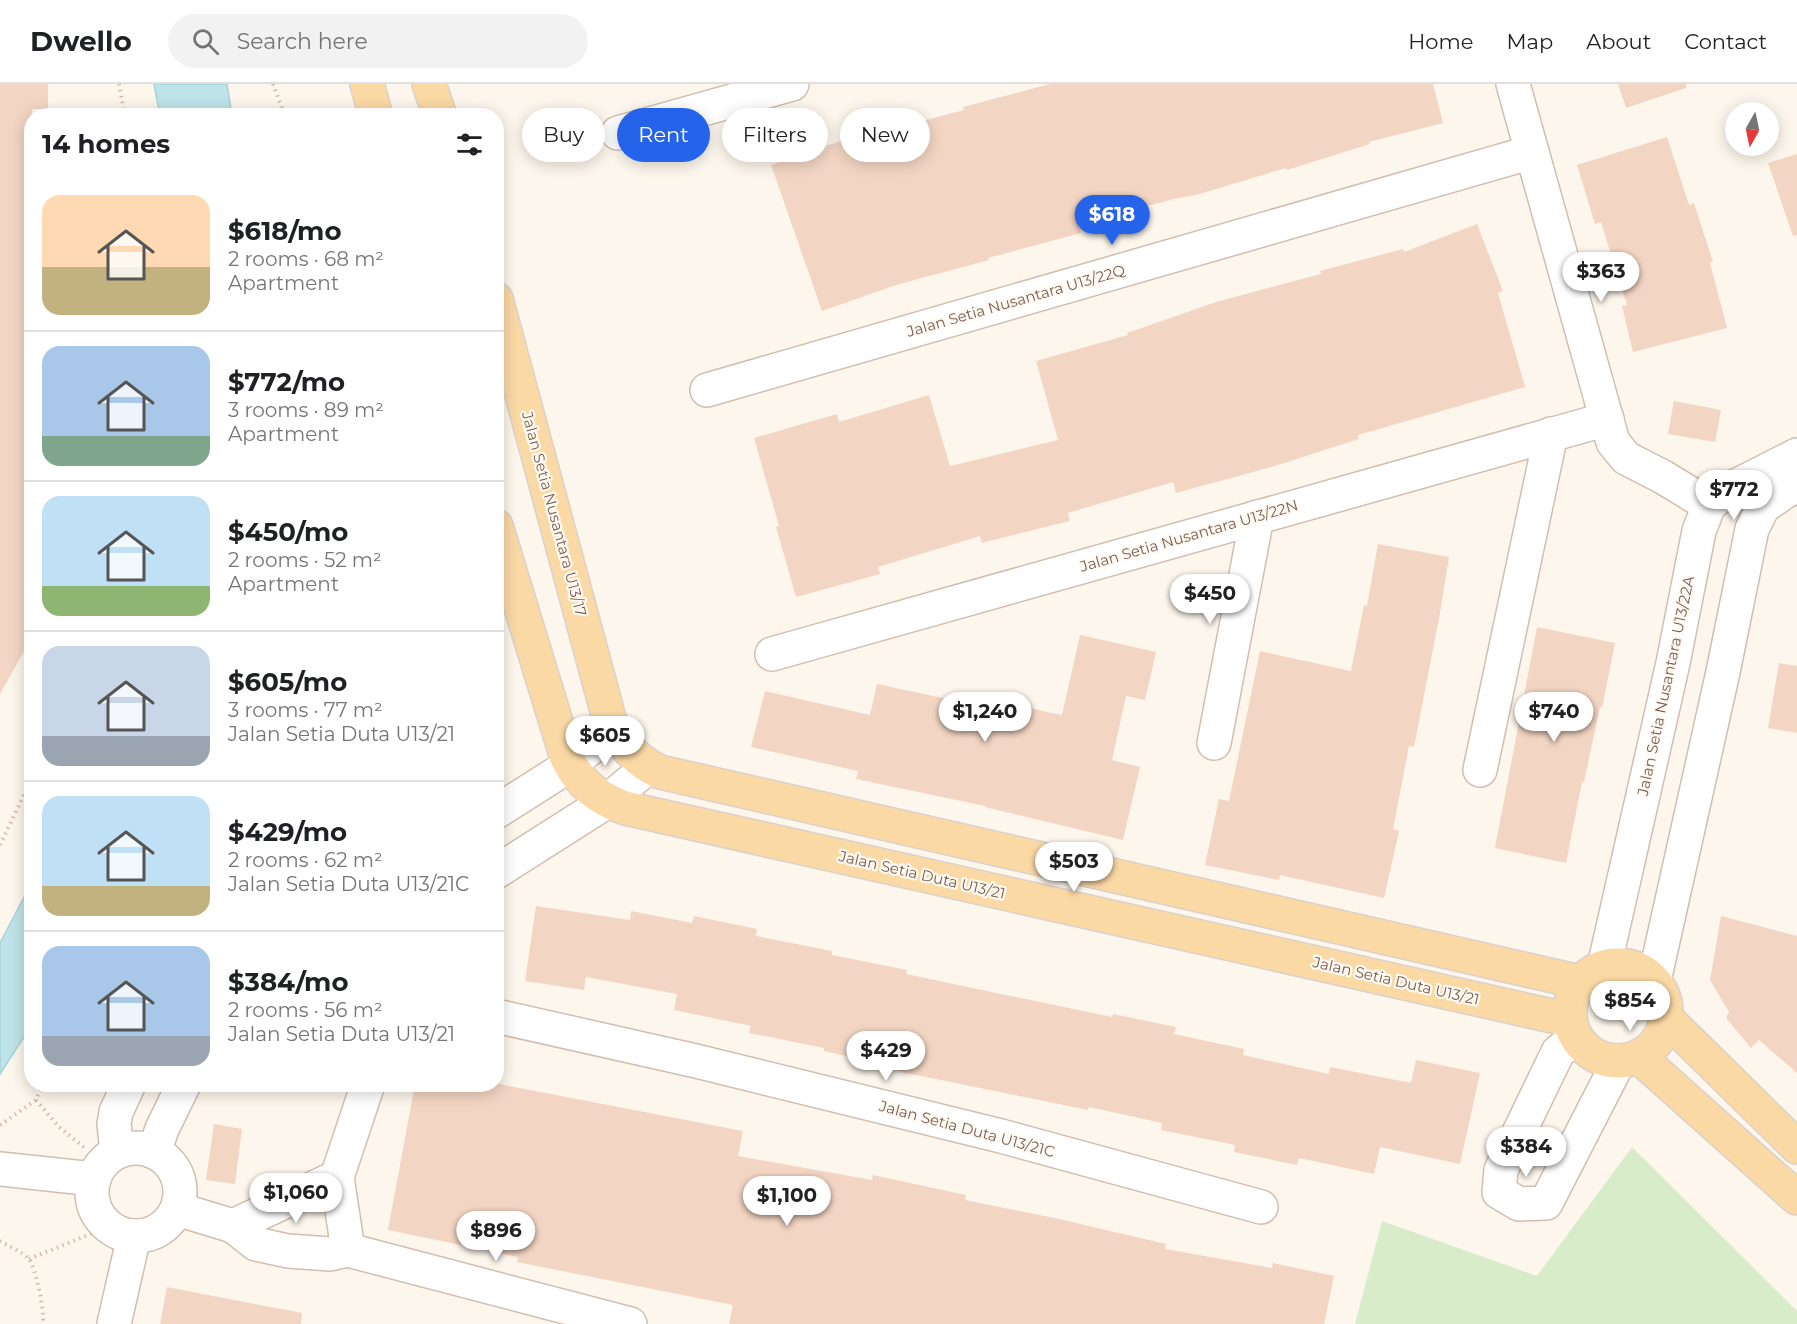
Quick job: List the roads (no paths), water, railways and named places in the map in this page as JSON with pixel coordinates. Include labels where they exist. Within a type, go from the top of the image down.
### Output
[{"type":"main road","points":[[367,84],[374,108]]},
{"type":"main road","points":[[429,84],[437,108]]},
{"type":"main road","name":"Jalan Setia Nusantara U13/17","points":[[504,327],[614,729]]},
{"type":"main road","points":[[504,552],[570,765]]},
{"type":"main road","points":[[614,729],[639,760],[660,772],[1592,974]]},
{"type":"main road","name":"Jalan Setia Duta U13/21","points":[[570,765],[594,792],[606,801],[625,808],[1573,1029]]},
{"type":"main road","points":[[1629,1059],[1652,1047],[1662,1034],[1666,1018],[1665,1002],[1659,986],[1647,974],[1618,964],[1592,974],[1573,994],[1569,1006],[1573,1029],[1584,1048],[1595,1055],[1629,1059],[1797,1198]]},
{"type":"main road","points":[[1666,1018],[1797,1147]]},
{"type":"street","points":[[707,108],[792,84]]},
{"type":"street","points":[[1513,84],[1613,442],[1626,458],[1663,477],[1719,498],[1762,507]]},
{"type":"street","name":"Jalan Setia Nusantara U13/22Q","points":[[707,390],[1532,152]]},
{"type":"street","name":"Jalan Setia Nusantara U13/22N","points":[[772,654],[1607,419]]},
{"type":"street","points":[[1480,770],[1551,434]]},
{"type":"street","points":[[1719,498],[1797,455]]},
{"type":"street","points":[[1654,981],[1752,529],[1762,507],[1797,486]]},
{"type":"street","name":"Jalan Setia Nusantara U13/22A","points":[[1592,974],[1673,663],[1700,531],[1719,498]]},
{"type":"street","points":[[1214,743],[1257,517]]},
{"type":"street","points":[[1696,549],[1746,559]]},
{"type":"street","points":[[504,807],[570,765],[614,729]]},
{"type":"street","points":[[504,867],[606,801],[648,767]]},
{"type":"street","name":"Jalan Setia Duta U13/21C","points":[[504,1018],[707,1064],[989,1133],[1261,1207]]},
{"type":"street","points":[[1573,1029],[1558,1052],[1501,1170],[1499,1192],[1519,1204],[1546,1203],[1629,1059]]},
{"type":"street","points":[[0,1169],[104,1165],[130,1148],[142,1148],[154,1152],[166,1159],[175,1170],[179,1183],[180,1196],[177,1209],[170,1221],[160,1229],[148,1235],[121,1231],[99,1217],[93,1205],[92,1192],[104,1165],[116,1112],[125,1092]]},
{"type":"street","points":[[154,1152],[180,1092]]},
{"type":"street","points":[[348,1250],[337,1177],[365,1092]]},
{"type":"street","points":[[233,1226],[337,1177]]},
{"type":"street","points":[[177,1209],[233,1226],[256,1244],[288,1251],[330,1254],[348,1250],[630,1324]]},
{"type":"street","points":[[114,1324],[121,1231]]},
{"type":"water","points":[[154,84],[227,84],[231,108],[159,108]]},
{"type":"water","points":[[24,897],[24,1037],[0,1074],[0,943]]}]
